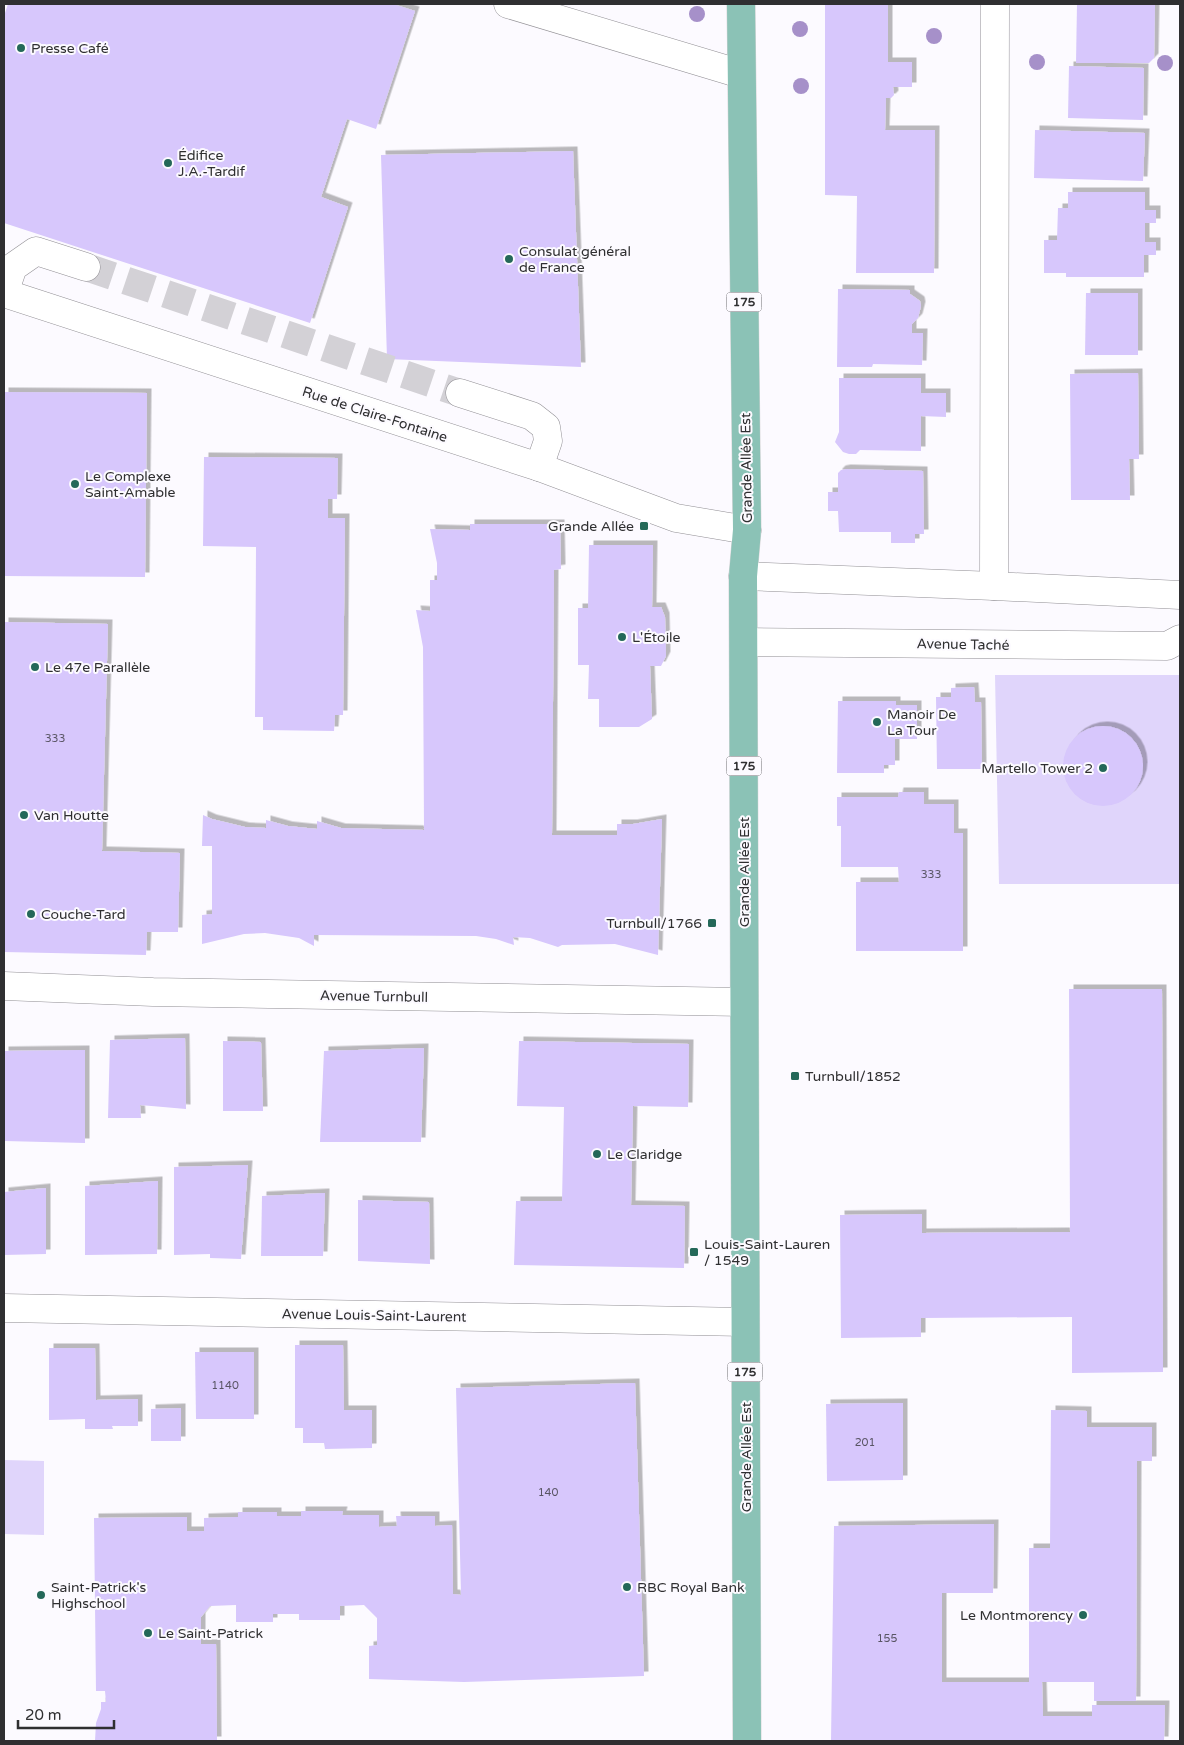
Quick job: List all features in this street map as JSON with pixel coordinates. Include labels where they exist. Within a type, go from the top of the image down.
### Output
[{"type":"main road","name":"Grande Allée Est","points":[[742,4],[741,74],[747,530],[743,576],[747,1741]]},
{"type":"street","points":[[508,4],[741,74]]},
{"type":"street","points":[[994,586],[995,4]]},
{"type":"street","points":[[4,293],[13,267],[36,251],[86,267]]},
{"type":"street","name":"Rue de Claire-Fontaine","points":[[4,293],[539,467],[676,518],[747,530]]},
{"type":"street","points":[[460,392],[532,416],[546,427],[548,441],[539,467]]},
{"type":"street","points":[[743,576],[1180,595]]},
{"type":"street","name":"Avenue Taché","points":[[744,642],[1167,646],[1180,639]]},
{"type":"street","name":"Avenue Turnbull","points":[[4,986],[162,992],[744,1002]]},
{"type":"street","name":"Avenue Louis-Saint-Laurent","points":[[4,1308],[745,1322]]},
{"type":"shaded area","points":[[995,675],[1180,675],[1180,884],[999,884]]},
{"type":"shaded area","points":[[4,1460],[44,1461],[44,1535],[4,1534]]},
{"type":"building","name":"Édifice J.A.-Tardif","points":[[8,4],[393,4],[415,11],[376,129],[347,119],[321,197],[348,207],[310,323],[4,223],[4,16]]},
{"type":"building","points":[[825,4],[888,4],[888,62],[912,62],[912,87],[893,87],[894,95],[891,98],[886,98],[885,130],[935,130],[934,273],[856,273],[857,196],[825,195]]},
{"type":"building","points":[[1077,4],[1155,4],[1154,58],[1149,63],[1076,63]]},
{"type":"building","points":[[1069,66],[1144,68],[1143,120],[1068,118]]},
{"type":"building","points":[[1035,130],[1145,133],[1143,181],[1034,178]]},
{"type":"building","points":[[573,151],[581,367],[387,359],[381,155]]},
{"type":"building","points":[[1068,192],[1145,192],[1145,210],[1156,210],[1156,223],[1145,223],[1145,242],[1156,242],[1156,255],[1144,255],[1144,277],[1066,277],[1066,273],[1044,273],[1044,240],[1057,240],[1058,208],[1068,208]]},
{"type":"building","points":[[838,289],[910,290],[910,294],[920,301],[921,306],[918,318],[912,324],[912,333],[923,333],[922,365],[873,364],[872,367],[837,367]]},
{"type":"building","points":[[1086,293],[1138,293],[1138,355],[1085,355]]},
{"type":"building","points":[[1138,373],[1139,459],[1129,459],[1130,500],[1071,500],[1070,374]]},
{"type":"building","points":[[839,378],[921,378],[921,393],[946,393],[946,417],[921,416],[921,451],[860,450],[856,454],[843,452],[835,442],[839,432]]},
{"type":"building","name":"Le Complexe Saint-Amable","points":[[4,392],[147,393],[145,577],[4,576]]},
{"type":"building","points":[[204,457],[338,458],[337,499],[328,499],[328,518],[345,518],[343,715],[335,715],[334,731],[263,730],[263,717],[255,717],[256,547],[203,546]]},
{"type":"building","points":[[846,469],[923,471],[924,534],[915,534],[915,543],[891,543],[891,532],[839,532],[838,511],[828,511],[828,492],[838,492],[838,473]]},
{"type":"building","points":[[470,524],[560,524],[561,569],[554,570],[552,835],[617,835],[617,824],[633,824],[662,819],[658,955],[615,944],[562,945],[558,947],[530,938],[513,937],[514,945],[496,939],[476,936],[314,935],[314,946],[299,938],[265,933],[244,934],[202,944],[202,915],[212,914],[212,846],[202,846],[203,815],[245,827],[266,828],[266,820],[288,826],[317,829],[317,821],[341,828],[424,830],[423,647],[416,610],[430,611],[430,580],[437,580],[437,563],[430,529],[470,530]]},
{"type":"building","name":"L'Étoile","points":[[589,545],[653,545],[652,607],[661,607],[665,617],[666,656],[661,666],[650,666],[652,719],[639,727],[599,727],[599,699],[588,699],[589,665],[578,665],[578,608],[588,608]]},
{"type":"building","points":[[4,622],[108,624],[102,851],[180,853],[178,932],[147,932],[146,955],[4,952]]},
{"type":"building","points":[[974,687],[975,702],[981,702],[982,769],[937,769],[936,697],[951,697],[951,688]]},
{"type":"building","name":"Manoir De La Tour","points":[[838,701],[896,701],[896,705],[917,705],[917,739],[895,739],[895,765],[884,765],[884,773],[837,773]]},
{"type":"building","name":"Martello Tower 2","points":[[1103,726],[1118,729],[1131,738],[1140,751],[1143,766],[1140,781],[1131,794],[1118,803],[1103,806],[1088,803],[1075,794],[1066,781],[1063,766],[1066,751],[1075,738],[1088,729]]},
{"type":"building","points":[[899,792],[924,792],[924,804],[954,804],[954,833],[963,833],[963,951],[856,951],[856,882],[899,882],[898,867],[841,867],[841,826],[837,826],[837,797],[898,797]]},
{"type":"building","points":[[1069,989],[1162,989],[1163,1372],[1072,1373],[1072,1317],[921,1318],[921,1337],[841,1338],[840,1215],[922,1214],[922,1233],[1070,1232]]},
{"type":"building","points":[[185,1038],[186,1109],[140,1105],[141,1118],[108,1118],[110,1040]]},
{"type":"building","points":[[223,1041],[261,1042],[263,1111],[223,1111]]},
{"type":"building","name":"Le Claridge","points":[[519,1041],[689,1044],[688,1107],[633,1106],[631,1205],[685,1206],[684,1268],[514,1265],[516,1201],[562,1201],[564,1107],[517,1106]]},
{"type":"building","points":[[424,1048],[421,1142],[320,1142],[324,1051]]},
{"type":"building","points":[[85,1050],[85,1143],[4,1141],[4,1051]]},
{"type":"building","points":[[248,1165],[241,1259],[210,1258],[210,1254],[174,1255],[174,1167]]},
{"type":"building","points":[[158,1181],[157,1254],[85,1255],[85,1186]]},
{"type":"building","points":[[46,1188],[46,1254],[4,1255],[4,1192]]},
{"type":"building","points":[[325,1193],[323,1256],[261,1256],[262,1196]]},
{"type":"building","points":[[358,1200],[429,1202],[430,1264],[358,1261]]},
{"type":"building","points":[[295,1345],[343,1345],[344,1410],[372,1410],[372,1448],[325,1449],[324,1443],[303,1443],[303,1428],[295,1428]]},
{"type":"building","points":[[49,1348],[95,1348],[96,1400],[138,1399],[138,1426],[112,1426],[113,1429],[85,1429],[85,1419],[49,1420]]},
{"type":"building","points":[[195,1352],[254,1352],[254,1419],[196,1419]]},
{"type":"building","points":[[635,1383],[644,1676],[464,1682],[369,1679],[369,1646],[377,1645],[377,1618],[364,1605],[340,1606],[340,1620],[299,1620],[299,1614],[273,1614],[273,1622],[236,1622],[236,1605],[210,1606],[201,1617],[201,1644],[216,1644],[217,1741],[95,1741],[96,1723],[101,1709],[101,1702],[106,1702],[105,1691],[96,1691],[94,1518],[187,1517],[187,1531],[204,1531],[204,1518],[238,1517],[238,1512],[277,1512],[277,1516],[301,1516],[301,1511],[343,1511],[342,1515],[379,1515],[379,1527],[397,1526],[396,1516],[435,1516],[435,1526],[452,1525],[453,1594],[461,1595],[456,1388]]},
{"type":"building","points":[[903,1403],[903,1480],[827,1481],[826,1404]]},
{"type":"building","points":[[181,1408],[181,1441],[151,1441],[151,1409]]},
{"type":"building","points":[[1051,1410],[1087,1411],[1087,1427],[1152,1427],[1152,1461],[1137,1461],[1136,1701],[1094,1701],[1094,1682],[1042,1682],[1043,1716],[1092,1716],[1092,1705],[1165,1705],[1164,1741],[831,1741],[834,1526],[994,1524],[993,1593],[942,1593],[942,1682],[1029,1682],[1029,1548],[1050,1548]]},
{"type":"tunnel","points":[[86,267],[460,393]]},
{"type":"place","name":"Presse Café","points":[[21,48]]},
{"type":"place","name":"Édifice J.A.-Tardif","points":[[168,163]]},
{"type":"place","name":"Consulat général de France","points":[[509,259]]},
{"type":"place","name":"Le Complexe Saint-Amable","points":[[75,484]]},
{"type":"place","name":"Grande Allée","points":[[644,526]]},
{"type":"place","name":"L'Étoile","points":[[622,637]]},
{"type":"place","name":"Le 47e Parallèle","points":[[35,667]]},
{"type":"place","name":"Manoir De La Tour","points":[[877,722]]},
{"type":"place","name":"Martello Tower 2","points":[[1103,768]]},
{"type":"place","name":"Van Houtte","points":[[24,815]]},
{"type":"place","name":"Couche-Tard","points":[[31,914]]},
{"type":"place","name":"Turnbull/1766","points":[[712,923]]},
{"type":"place","name":"Turnbull/1852","points":[[795,1076]]},
{"type":"place","name":"Le Claridge","points":[[597,1154]]},
{"type":"place","name":"Louis-Saint-Lauren / 1549","points":[[694,1252]]},
{"type":"place","name":"RBC Royal Bank","points":[[627,1587]]},
{"type":"place","name":"Saint-Patrick's Highschool","points":[[41,1595]]},
{"type":"place","name":"Le Montmorency","points":[[1083,1615]]},
{"type":"place","name":"Le Saint-Patrick","points":[[148,1633]]}]
